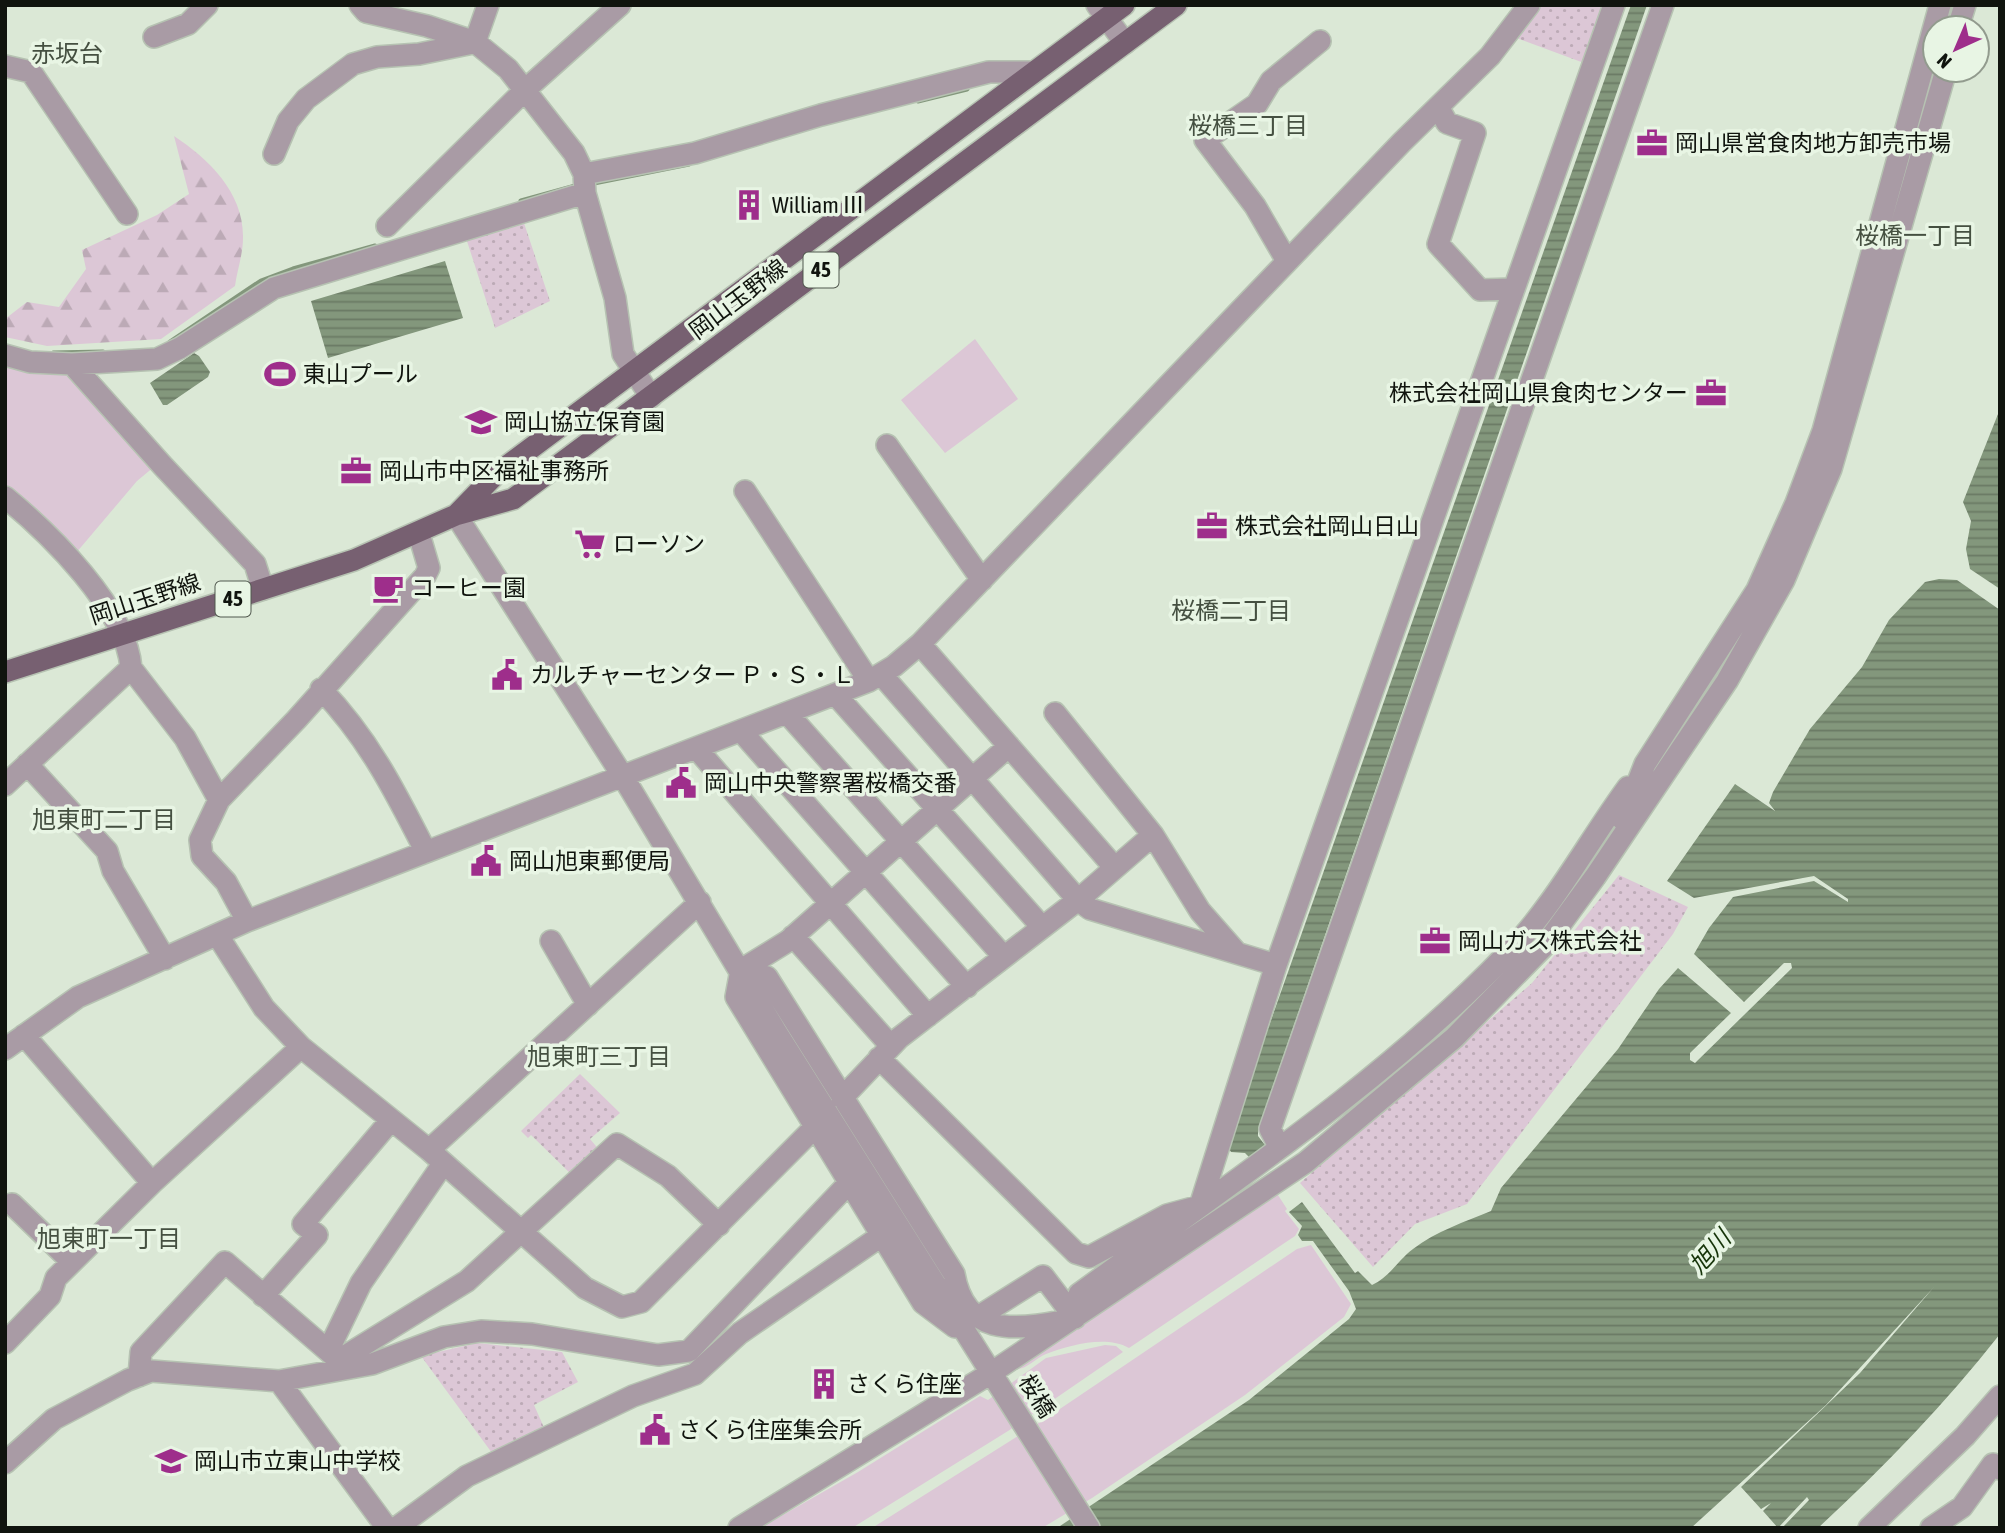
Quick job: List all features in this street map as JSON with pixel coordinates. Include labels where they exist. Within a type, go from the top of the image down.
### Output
[{"type":"main road","name":"岡山玉野線","points":[[456,515],[495,475],[1032,72],[1102,12],[1124,5]]},
{"type":"main road","name":"岡山玉野線","points":[[5,672],[354,560],[419,534],[456,515],[513,499],[1176,5]]},
{"type":"street","points":[[154,37],[188,24],[207,5]]},
{"type":"street","points":[[360,5],[366,12],[427,26],[475,42],[508,69],[575,153],[615,299],[623,354],[651,397]]},
{"type":"street","points":[[475,42],[488,5]]},
{"type":"street","points":[[387,226],[525,90],[620,5]]},
{"type":"street","points":[[5,1049],[78,997],[247,921],[622,775],[697,749],[875,677],[920,644],[1287,261],[1437,107],[1490,57],[1529,5]]},
{"type":"street","points":[[1200,1206],[1276,965],[1614,5]]},
{"type":"street","points":[[1280,1148],[1270,1129],[1663,5]]},
{"type":"street","points":[[1074,1318],[1079,1294],[1280,1148],[1379,1072],[1507,955],[1546,907],[1645,764],[1757,590],[1796,503],[1822,431],[1940,5]]},
{"type":"street","points":[[1102,12],[1125,43]]},
{"type":"street","points":[[1287,261],[1255,206],[1205,140],[1257,104],[1272,81],[1320,41]]},
{"type":"street","points":[[274,153],[288,121],[306,99],[353,64],[377,57],[419,54],[475,42]]},
{"type":"street","points":[[5,66],[31,72],[127,214]]},
{"type":"street","points":[[5,355],[30,362],[72,364],[157,359],[180,348],[274,288],[584,185],[821,115],[989,72],[1032,72]]},
{"type":"street","points":[[739,1528],[991,1373],[1306,1162],[1399,1087],[1454,1038],[1529,962],[1610,855],[1727,681],[1784,580],[1831,469],[1942,84]]},
{"type":"street","points":[[1437,107],[1447,123],[1475,133],[1438,244],[1480,290],[1514,289]]},
{"type":"street","points":[[72,364],[162,466],[255,564],[262,589]]},
{"type":"street","points":[[887,446],[982,580]]},
{"type":"street","points":[[745,492],[875,677],[971,778],[1078,900],[1090,909],[1276,965]]},
{"type":"street","points":[[5,497],[40,526],[111,609],[122,634],[131,668],[185,738],[219,800]]},
{"type":"street","points":[[456,515],[622,775],[775,1030],[948,1293],[992,1326],[1014,1328],[1074,1318]]},
{"type":"street","points":[[247,921],[226,882],[202,856],[200,840],[219,800],[425,576],[429,568],[419,534]]},
{"type":"street","points":[[920,644],[1115,868]]},
{"type":"street","points":[[5,785],[131,668]]},
{"type":"street","points":[[321,689],[350,719],[382,766],[426,852]]},
{"type":"street","points":[[835,694],[1042,927]]},
{"type":"street","points":[[788,713],[1004,957]]},
{"type":"street","points":[[1055,713],[1153,835],[1200,911],[1238,953]]},
{"type":"street","points":[[741,731],[967,987]]},
{"type":"street","points":[[968,1337],[923,1303],[736,997],[741,970],[793,936],[1009,746]]},
{"type":"street","points":[[697,749],[928,1016]]},
{"type":"street","points":[[27,764],[107,851],[113,871],[165,959]]},
{"type":"street","points":[[1610,855],[1645,764]]},
{"type":"street","points":[[842,1098],[885,1052],[1078,900],[1153,835]]},
{"type":"street","points":[[339,1359],[342,1328],[361,1283],[436,1157],[588,1005],[700,902]]},
{"type":"street","points":[[218,936],[264,1008],[301,1047],[436,1157],[585,1288],[622,1307],[641,1302],[815,1127]]},
{"type":"street","points":[[793,936],[885,1052],[1076,1253],[1089,1257],[1167,1215],[1200,1206]]},
{"type":"street","points":[[551,941],[588,1005]]},
{"type":"street","points":[[741,970],[767,977],[954,1274],[948,1293]]},
{"type":"street","points":[[24,1035],[152,1183]]},
{"type":"street","points":[[5,1343],[50,1296],[56,1278],[72,1262],[152,1183],[301,1047]]},
{"type":"street","points":[[263,1296],[317,1235],[303,1224],[391,1120]]},
{"type":"street","points":[[5,1463],[54,1419],[151,1371],[279,1381],[339,1359],[467,1281],[617,1144],[668,1176],[719,1226]]},
{"type":"street","points":[[139,1376],[141,1352],[225,1262],[339,1359],[372,1364],[444,1337],[481,1331],[531,1334],[658,1355],[689,1351],[849,1183]]},
{"type":"street","points":[[12,1204],[72,1262]]},
{"type":"street","points":[[396,1528],[467,1476],[633,1396],[695,1374],[740,1333],[881,1237]]},
{"type":"street","points":[[978,1317],[1043,1276],[1074,1318]]},
{"type":"street","name":"桜橋","points":[[948,1293],[968,1337],[1089,1528]]},
{"type":"street","points":[[279,1381],[387,1528]]},
{"type":"street","points":[[1869,1528],[1965,1436],[2000,1396]]},
{"type":"street","points":[[1931,1528],[1962,1507],[1993,1464],[2000,1469]]},
{"type":"green space","points":[[1536,5],[1606,5],[1584,63],[1511,36]]},
{"type":"green space","points":[[174,136],[200,155],[222,179],[238,206],[243,238],[235,286],[161,339],[47,346],[5,337],[5,319],[27,302],[59,307],[86,269],[82,250],[157,215],[189,194]]},
{"type":"green space","points":[[523,220],[550,301],[495,328],[466,238]]},
{"type":"green space","points":[[975,339],[1018,399],[945,453],[901,400]]},
{"type":"green space","points":[[5,362],[67,369],[155,466],[137,481],[76,553],[5,487]]},
{"type":"green space","points":[[1619,875],[1688,907],[1673,934],[1467,1204],[1415,1224],[1373,1267],[1300,1183],[1532,983]]},
{"type":"green space","points":[[580,1074],[620,1113],[590,1139],[601,1152],[575,1178],[531,1135],[528,1138],[521,1131]]},
{"type":"green space","points":[[1276,1192],[1287,1209],[1285,1211],[1299,1229],[1295,1236],[1129,1348],[1110,1342],[1066,1347],[1017,1369]]},
{"type":"green space","points":[[1311,1245],[1351,1304],[1344,1317],[1245,1395],[1092,1498],[1042,1528],[872,1528],[1042,1421],[1297,1249]]},
{"type":"green space","points":[[477,1343],[562,1352],[578,1382],[534,1405],[546,1432],[492,1453],[421,1356]]},
{"type":"green space","points":[[1105,1345],[1116,1346],[1123,1352],[1008,1431],[852,1528],[760,1528],[858,1472],[980,1396],[988,1400],[1046,1358]]},
{"type":"water","points":[[1631,5],[1647,5],[1258,1129],[1258,1136],[1268,1149],[1252,1160],[1245,1153],[1231,1152],[1224,1140],[1254,1068]]},
{"type":"water","points":[[445,261],[463,318],[328,358],[311,301]]},
{"type":"water","points":[[194,353],[210,372],[208,377],[167,405],[163,405],[150,383]]},
{"type":"water","points":[[2000,409],[2000,589],[1970,569],[1966,549],[1971,521],[1963,502]]},
{"type":"water","name":"旭川","points":[[1939,579],[1957,580],[2000,610],[2000,1334],[1913,1435],[1818,1528],[1782,1528],[1809,1500],[1807,1497],[1778,1528],[1763,1511],[1771,1503],[1761,1509],[1741,1487],[1860,1373],[1934,1287],[1826,1405],[1691,1528],[1057,1528],[1249,1400],[1349,1319],[1356,1309],[1349,1291],[1313,1241],[1302,1241],[1298,1235],[1302,1226],[1289,1212],[1302,1202],[1355,1273],[1358,1271],[1372,1285],[1384,1278],[1408,1253],[1431,1237],[1491,1211],[1501,1188],[1618,1049],[1659,989],[1678,968],[1731,1013],[1690,1053],[1690,1060],[1695,1063],[1792,968],[1791,963],[1784,963],[1744,1002],[1694,954],[1709,928],[1733,897],[1814,881],[1848,902],[1848,899],[1814,876],[1694,898],[1667,881],[1735,784],[1775,811],[1769,803],[1773,792],[1810,729],[1862,667],[1889,620],[1925,582]]},
{"type":"waterway","points":[[918,101],[967,89]]},
{"type":"waterway","points":[[589,184],[689,164]]},
{"type":"waterway","points":[[521,201],[579,185]]},
{"type":"waterway","points":[[170,342],[261,281],[375,246]]},
{"type":"waterway","points":[[53,353],[103,352]]},
{"type":"place","name":"岡山県営食肉地方卸売市場","points":[[1652,143]]},
{"type":"place","name":"William Ⅲ","points":[[749,205]]},
{"type":"place","name":"東山プール","points":[[280,374]]},
{"type":"place","name":"株式会社岡山県食肉センター","points":[[1711,393]]},
{"type":"place","name":"岡山協立保育園","points":[[481,422]]},
{"type":"place","name":"岡山市中区福祉事務所","points":[[356,471]]},
{"type":"place","name":"株式会社岡山日山","points":[[1212,526]]},
{"type":"place","name":"ローソン","points":[[590,544]]},
{"type":"place","name":"コーヒー園","points":[[388,588]]},
{"type":"place","name":"カルチャーセンター Ｐ・Ｓ・Ｌ","points":[[507,675]]},
{"type":"place","name":"岡山中央警察署桜橋交番","points":[[681,783]]},
{"type":"place","name":"岡山旭東郵便局","points":[[486,861]]},
{"type":"place","name":"岡山ガス株式会社","points":[[1435,941]]},
{"type":"place","name":"さくら住座","points":[[824,1384]]},
{"type":"place","name":"さくら住座集会所","points":[[655,1430]]},
{"type":"place","name":"岡山市立東山中学校","points":[[171,1461]]},
{"type":"district","name":"赤坂台","points":[[67,54]]},
{"type":"district","name":"桜橋三丁目","points":[[1248,126]]},
{"type":"district","name":"桜橋一丁目","points":[[1915,236]]},
{"type":"district","name":"桜橋二丁目","points":[[1231,611]]},
{"type":"district","name":"旭東町二丁目","points":[[104,820]]},
{"type":"district","name":"旭東町三丁目","points":[[599,1057]]},
{"type":"district","name":"旭東町一丁目","points":[[109,1239]]}]
